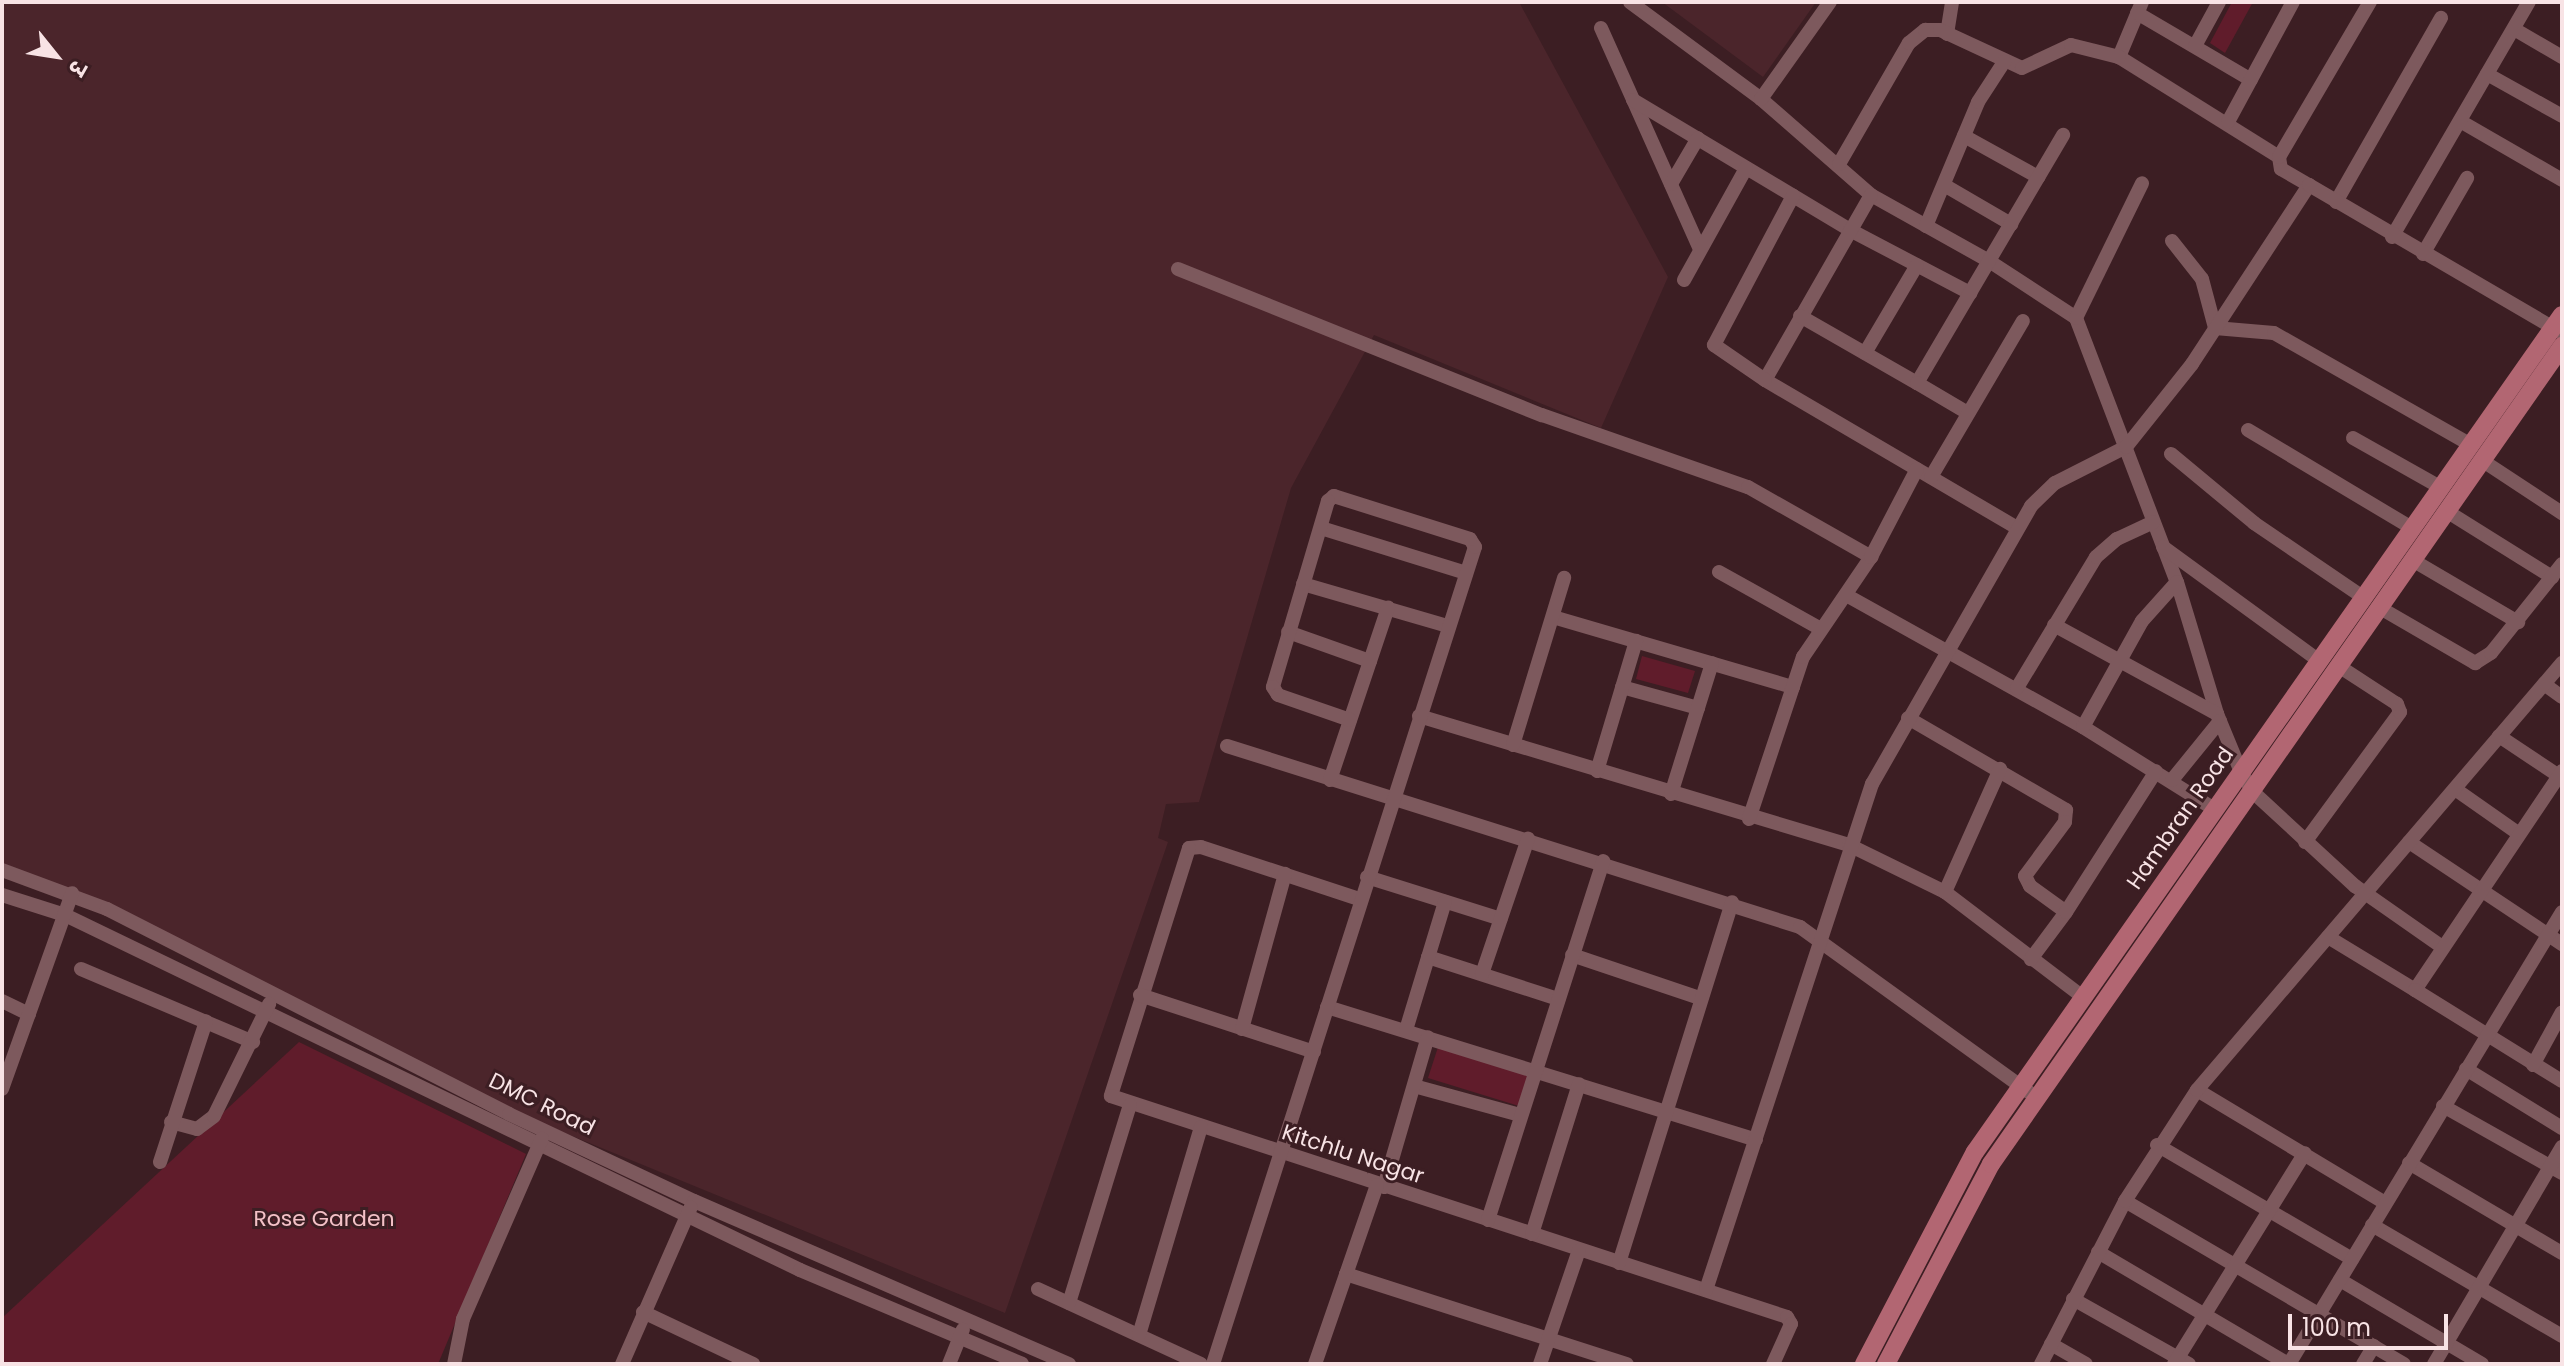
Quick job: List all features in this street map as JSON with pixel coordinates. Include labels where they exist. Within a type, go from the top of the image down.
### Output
[{"type":"main road","name":"Hambran Road","points":[[1864,1364],[1975,1152],[2440,487],[2559,325]]},
{"type":"main road","name":"Hambran Road","points":[[1886,1364],[1991,1164],[2382,609],[2562,346]]},
{"type":"street","points":[[1630,2],[1761,99],[1871,195],[1989,261],[2076,318],[2177,582],[2218,717],[2241,772],[2253,792],[2305,842],[2361,890],[2442,947]]},
{"type":"street","points":[[1761,99],[1830,2]]},
{"type":"street","points":[[1947,34],[1952,2]]},
{"type":"street","points":[[2195,46],[2219,2]]},
{"type":"street","points":[[2228,122],[2293,2]]},
{"type":"street","points":[[2370,2],[2279,157],[2281,169],[2392,237],[2559,325]]},
{"type":"street","points":[[2392,237],[2528,3]]},
{"type":"street","points":[[2119,57],[2140,8],[2251,80]]},
{"type":"street","points":[[2336,202],[2441,18]]},
{"type":"street","points":[[1601,28],[1700,249]]},
{"type":"street","points":[[2514,29],[2562,57]]},
{"type":"street","points":[[1839,164],[1909,43],[1925,30],[1947,34],[2004,62],[2029,68],[2071,45],[2119,57],[2228,122],[2279,157]]},
{"type":"street","points":[[1926,226],[1964,136],[2004,62]]},
{"type":"street","points":[[2487,74],[2562,116]]},
{"type":"street","points":[[1633,100],[1850,230],[1970,293]]},
{"type":"street","points":[[2460,121],[2562,180]]},
{"type":"street","points":[[1917,383],[2063,135]]},
{"type":"street","points":[[1964,136],[2038,177]]},
{"type":"street","points":[[1671,184],[1698,138]]},
{"type":"street","points":[[1684,280],[1746,168]]},
{"type":"street","points":[[2423,254],[2467,178]]},
{"type":"street","points":[[2076,318],[2142,183]]},
{"type":"street","points":[[1944,185],[2011,224]]},
{"type":"street","points":[[1706,1290],[1849,845],[1872,784],[1908,718],[2016,527],[2055,483],[2126,447],[2215,328],[2309,185]]},
{"type":"street","points":[[1765,380],[1871,195]]},
{"type":"street","points":[[1793,196],[1714,345],[1765,380],[2016,527]]},
{"type":"street","points":[[2172,241],[2202,279],[2215,328]]},
{"type":"street","points":[[1865,353],[1917,265]]},
{"type":"street","points":[[1178,269],[1542,415],[1736,482],[1871,557]]},
{"type":"street","points":[[1800,316],[1968,413]]},
{"type":"street","points":[[1749,819],[1803,657],[1924,473],[1968,413],[2023,321]]},
{"type":"street","points":[[2215,328],[2274,333],[2471,445]]},
{"type":"street","points":[[2248,430],[2412,528]]},
{"type":"street","points":[[2353,438],[2440,487]]},
{"type":"street","points":[[2171,454],[2254,523],[2363,597]]},
{"type":"street","points":[[2483,461],[2562,513]]},
{"type":"street","points":[[1213,1364],[1314,1052],[1359,899],[1466,573],[1473,541],[1334,496],[1273,682],[1275,693],[1350,720]]},
{"type":"street","points":[[2448,512],[2552,577]]},
{"type":"street","points":[[2017,688],[2096,557],[2117,539],[2153,522]]},
{"type":"street","points":[[1321,528],[1466,573]]},
{"type":"street","points":[[2163,547],[2318,660]]},
{"type":"street","points":[[2414,561],[2518,622]]},
{"type":"street","points":[[2382,609],[2475,663],[2518,622],[2562,564]]},
{"type":"street","points":[[1719,572],[1821,629]]},
{"type":"street","points":[[1513,745],[1564,578]]},
{"type":"street","points":[[2083,727],[2153,605],[2177,582]]},
{"type":"street","points":[[1303,584],[1448,626]]},
{"type":"street","points":[[1846,595],[2017,688],[2172,780],[2216,810]]},
{"type":"street","points":[[1330,780],[1388,608]]},
{"type":"street","points":[[1553,617],[1793,687]]},
{"type":"street","points":[[2054,625],[2218,717]]},
{"type":"street","points":[[1288,632],[1370,661]]},
{"type":"street","points":[[1597,771],[1636,641]]},
{"type":"street","points":[[1671,794],[1712,663]]},
{"type":"street","points":[[2041,1364],[2125,1201],[2157,1145],[2197,1090],[2328,937],[2361,890],[2409,842],[2562,663]]},
{"type":"street","points":[[2305,842],[2400,712],[2397,704],[2340,667]]},
{"type":"street","points":[[2544,684],[2562,697]]},
{"type":"street","points":[[1622,687],[1698,708]]},
{"type":"street","points":[[1419,716],[1749,819],[1849,845],[1945,892],[2084,998]]},
{"type":"street","points":[[2172,780],[2218,717]]},
{"type":"street","points":[[1908,718],[2066,810],[2065,822],[2033,858],[2025,879],[2066,912]]},
{"type":"street","points":[[2415,990],[2561,774],[2499,736]]},
{"type":"street","points":[[1227,746],[1732,902],[1821,938],[2037,1098]]},
{"type":"street","points":[[1945,892],[2000,769]]},
{"type":"street","points":[[2031,959],[2066,912],[2156,771]]},
{"type":"street","points":[[2455,789],[2519,834]]},
{"type":"street","points":[[1482,974],[1528,839]]},
{"type":"street","points":[[2409,842],[2562,944]]},
{"type":"street","points":[[1069,1303],[1130,1105],[1114,1099],[1110,1087],[1187,854],[1195,846],[1359,899]]},
{"type":"street","points":[[1488,1220],[1603,861]]},
{"type":"street","name":"DMC Road","points":[[2,870],[72,893],[542,1138],[1069,1364]]},
{"type":"street","points":[[1242,1029],[1285,874]]},
{"type":"street","points":[[1367,877],[1501,919]]},
{"type":"street","points":[[2,1089],[72,893]]},
{"type":"street","points":[[2,895],[65,915],[542,1138],[687,1216],[1022,1364]]},
{"type":"street","points":[[1406,1030],[1445,902]]},
{"type":"street","points":[[1619,1263],[1664,1109],[1732,902]]},
{"type":"street","points":[[2098,1252],[2289,1364],[2562,912]]},
{"type":"street","points":[[2328,937],[2485,1037],[2562,1081]]},
{"type":"street","points":[[1572,955],[1700,998]]},
{"type":"street","points":[[1428,957],[1558,999]]},
{"type":"street","points":[[81,969],[253,1042]]},
{"type":"street","points":[[1140,995],[1314,1052]]},
{"type":"street","points":[[171,1122],[197,1129],[214,1116],[273,996]]},
{"type":"street","points":[[2,1001],[29,1014]]},
{"type":"street","points":[[1327,1007],[1756,1140]]},
{"type":"street","points":[[2533,1065],[2562,1012]]},
{"type":"street","points":[[160,1162],[206,1021]]},
{"type":"street","points":[[1315,1364],[1380,1186],[1428,1037]]},
{"type":"street","points":[[2466,1069],[2562,1128]]},
{"type":"street","points":[[1532,1234],[1579,1084]]},
{"type":"street","points":[[1414,1086],[1520,1115]]},
{"type":"street","points":[[2197,1090],[2385,1203]]},
{"type":"street","name":"Kitchlu Nagar","points":[[1130,1105],[1790,1319],[1773,1364]]},
{"type":"street","points":[[2443,1106],[2556,1169]]},
{"type":"street","points":[[1139,1335],[1201,1127]]},
{"type":"street","points":[[454,1364],[463,1319],[542,1138]]},
{"type":"street","points":[[2157,1145],[2352,1259]]},
{"type":"street","points":[[2434,1364],[2516,1225],[2556,1169],[2562,1147]]},
{"type":"street","points":[[2073,1299],[2180,1362],[2204,1313],[2305,1153]]},
{"type":"street","points":[[2409,1163],[2562,1253]]},
{"type":"street","points":[[622,1364],[694,1201]]},
{"type":"street","points":[[2125,1201],[2404,1364]]},
{"type":"street","points":[[2372,1225],[2562,1336]]},
{"type":"street","points":[[1540,1364],[1579,1250]]},
{"type":"street","points":[[1346,1274],[1627,1364]]},
{"type":"street","points":[[2340,1280],[2482,1364]]},
{"type":"street","points":[[1038,1289],[1201,1364]]},
{"type":"street","points":[[643,1312],[753,1364]]},
{"type":"street","points":[[949,1364],[968,1319]]},
{"type":"street","points":[[2051,1344],[2086,1364]]},
{"type":"street","points":[[2363,1364],[2374,1346]]},
{"type":"shaded area","points":[[2,2],[1519,2],[1668,277],[1601,428],[1374,335],[1291,488],[1199,802],[1166,804],[1158,838],[1168,842],[1005,1313],[543,1124],[71,894],[2,872]]},
{"type":"shaded area","points":[[1662,2],[1816,2],[1763,77]]},
{"type":"green space","points":[[2232,2],[2253,2],[2225,53],[2210,43]]},
{"type":"green space","points":[[1642,656],[1695,671],[1688,693],[1636,679]]},
{"type":"green space","name":"Rose Garden","points":[[299,1042],[526,1154],[438,1364],[2,1364],[2,1318]]},
{"type":"green space","points":[[1439,1044],[1530,1072],[1519,1106],[1428,1078]]}]
